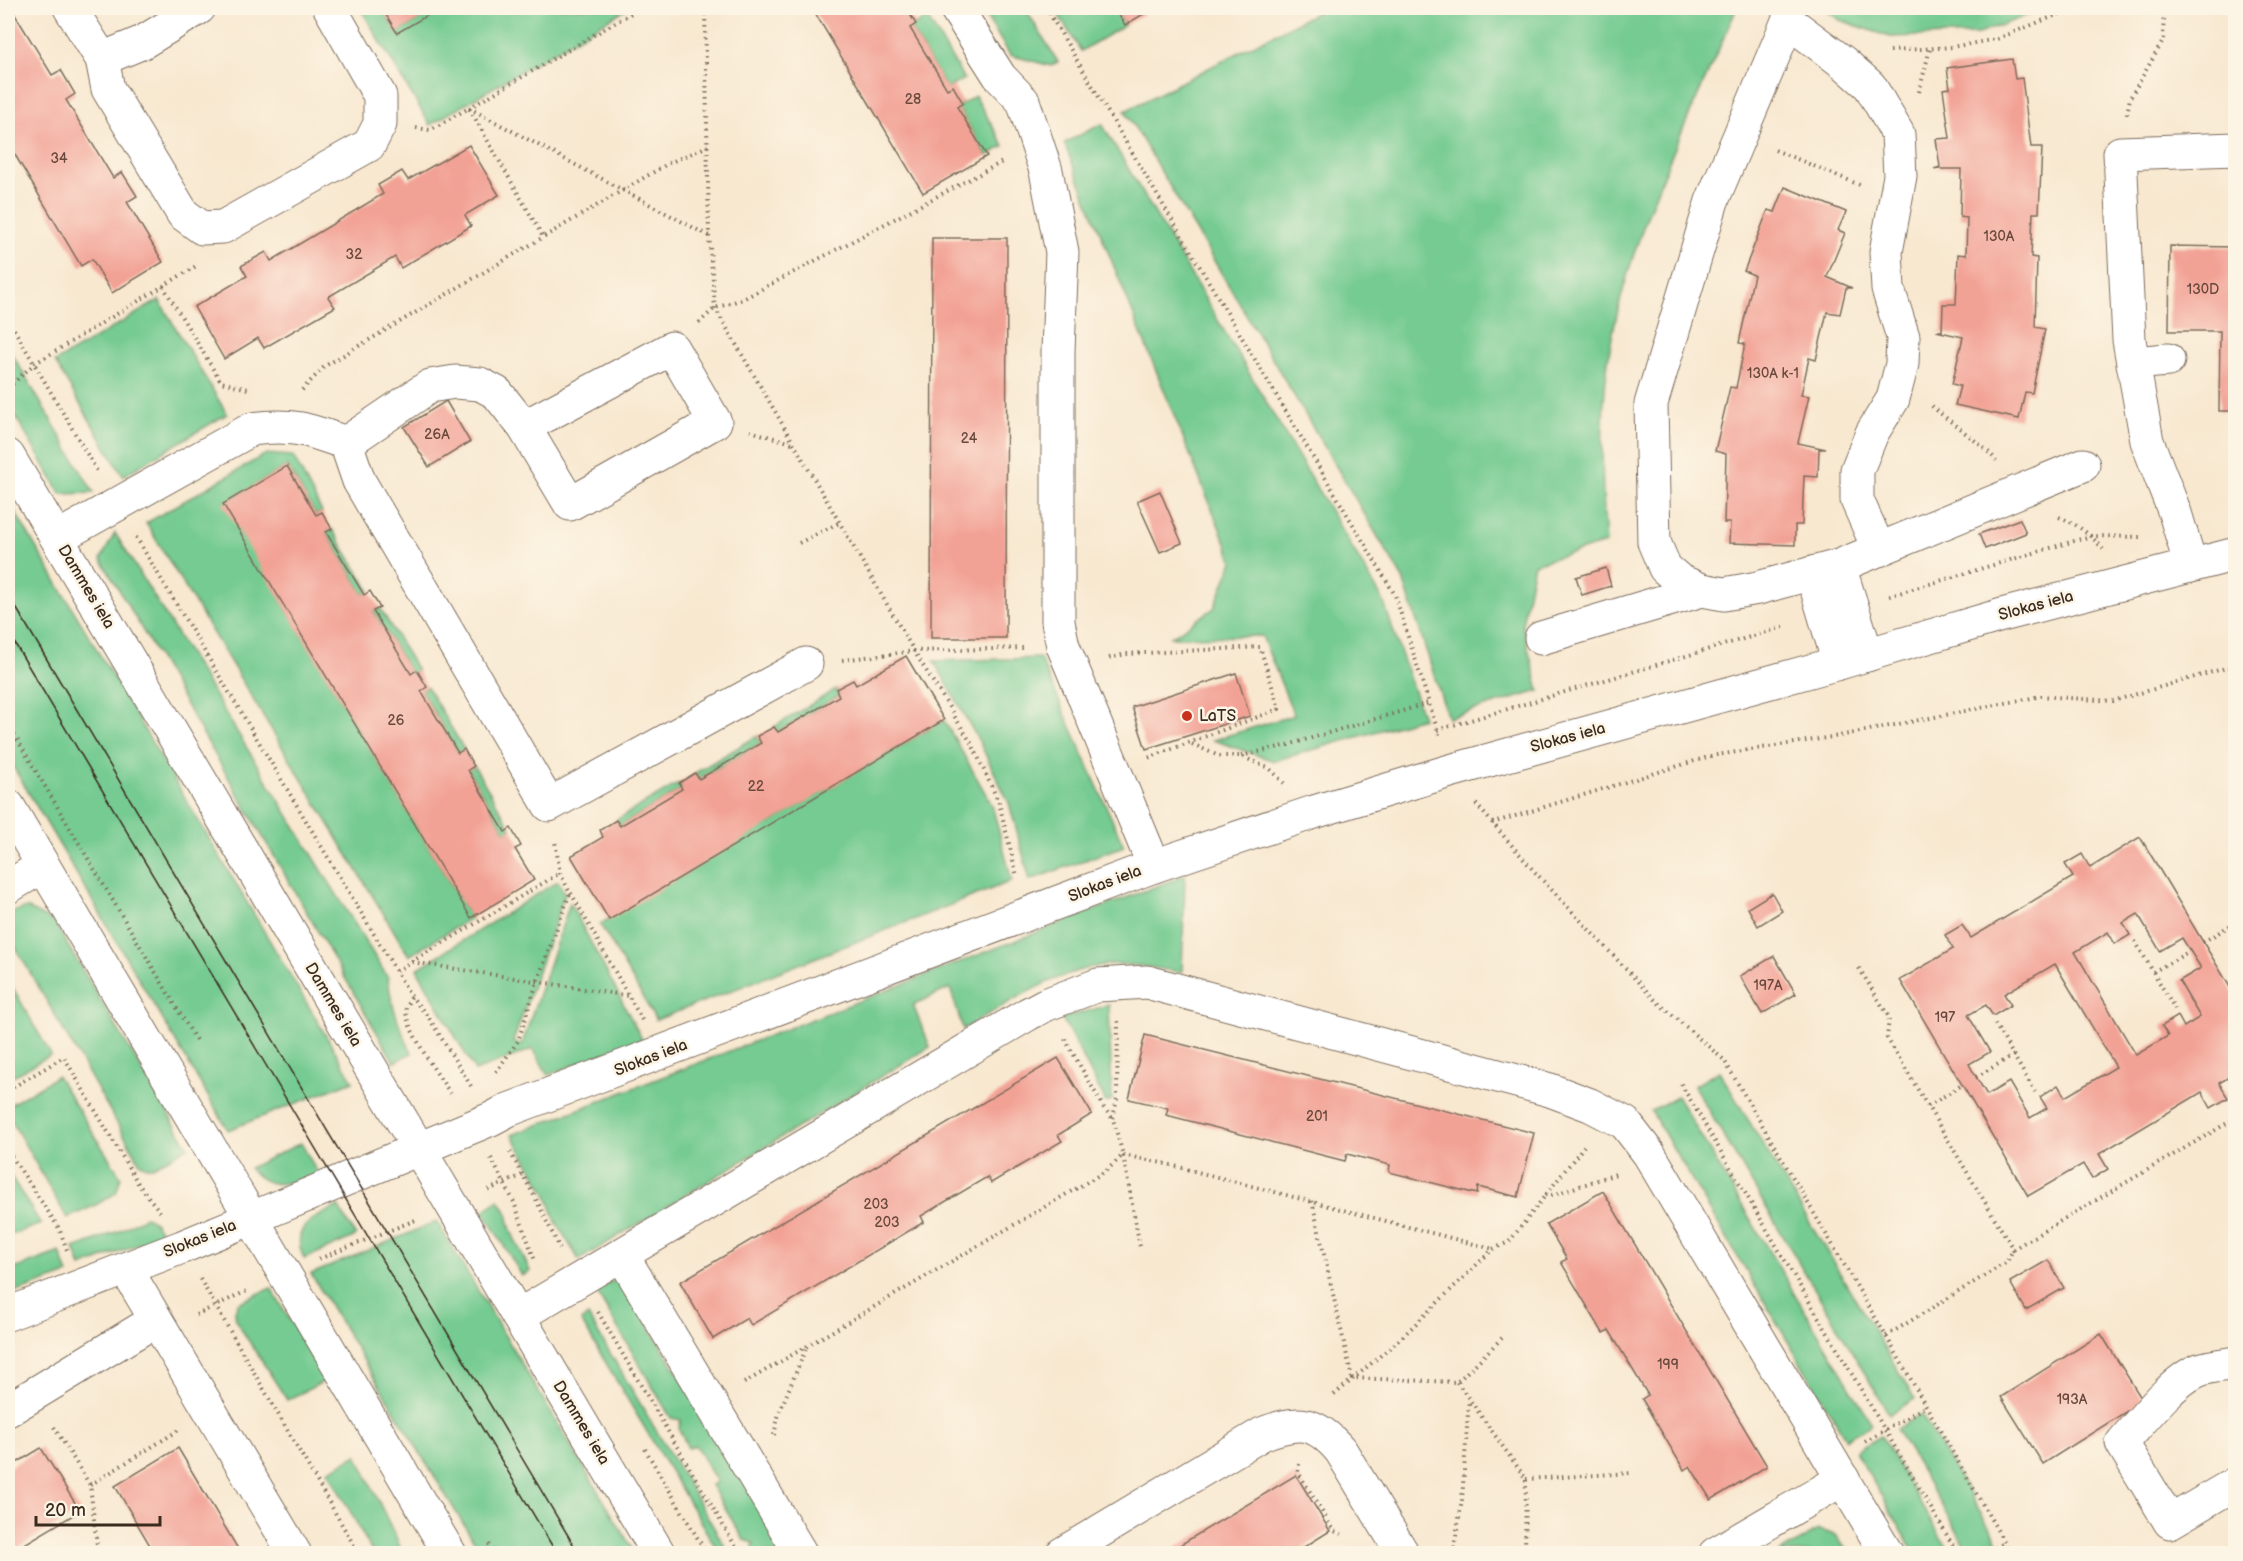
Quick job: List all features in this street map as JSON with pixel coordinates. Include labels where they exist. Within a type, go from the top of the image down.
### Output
[{"type":"street","points":[[70,8],[102,59],[108,89],[183,214],[202,228],[224,228],[369,145],[380,124],[380,96],[330,8]]},
{"type":"street","points":[[102,59],[143,42],[199,8]]},
{"type":"street","points":[[956,8],[1000,77],[1023,101],[1046,171],[1062,252],[1058,351],[1058,622],[1068,659],[1154,866]]},
{"type":"street","points":[[1879,550],[1857,500],[1857,470],[1872,433],[1893,399],[1900,373],[1903,337],[1888,289],[1886,252],[1900,176],[1898,134],[1870,86],[1844,63],[1788,21],[1712,201],[1651,405],[1654,542],[1665,568],[1680,581],[1702,590],[1724,594],[1758,588],[1826,569],[1879,550],[2083,465]]},
{"type":"street","points":[[2187,552],[2175,513],[2147,441],[2129,340],[2120,153],[2235,149]]},
{"type":"street","points":[[346,443],[430,386],[455,382],[480,384],[497,393],[525,427],[570,504],[715,422],[672,348],[525,427]]},
{"type":"street","points":[[2133,363],[2168,360]]},
{"type":"street","points":[[57,538],[252,429],[278,425],[306,429],[346,443]]},
{"type":"street","points":[[346,443],[359,481],[549,805],[806,664]]},
{"type":"street","name":"Dammes iela","points":[[8,456],[659,1554]]},
{"type":"street","name":"Slokas iela","points":[[8,1314],[126,1269],[418,1148],[484,1108],[508,1110],[662,1054],[1154,866],[1314,812],[1450,771],[1853,659],[2002,615],[2187,552],[2235,554]]},
{"type":"street","points":[[1826,569],[1853,659]]},
{"type":"street","points":[[1541,638],[1702,590]]},
{"type":"street","points":[[8,806],[450,1554]]},
{"type":"street","points":[[8,887],[43,866]]},
{"type":"street","points":[[518,1316],[1045,1005],[1098,984],[1147,982],[1539,1087],[1590,1105],[1625,1123],[1654,1162],[1887,1554]]},
{"type":"street","points":[[622,1255],[801,1554]]},
{"type":"street","points":[[126,1269],[295,1554]]},
{"type":"street","points":[[20,1402],[159,1326]]},
{"type":"street","points":[[2235,1363],[2205,1368],[2192,1374],[2167,1393],[2122,1443],[2170,1522],[2235,1483]]},
{"type":"street","points":[[1062,1554],[1262,1434],[1282,1426],[1302,1424],[1317,1428],[1341,1451],[1403,1554]]},
{"type":"street","points":[[1715,1554],[1837,1470]]},
{"type":"path","points":[[380,124],[430,130],[640,8]]},
{"type":"path","points":[[705,8],[709,236],[715,308],[914,651],[973,746],[999,803],[1017,876],[1031,913]]},
{"type":"path","points":[[1046,8],[1395,595],[1450,771],[1534,871],[1655,1000],[1724,1060],[2011,1554]]},
{"type":"path","points":[[1883,48],[1892,52],[1930,49],[1997,39],[2074,8]]},
{"type":"path","points":[[2139,84],[2163,41],[2164,8]]},
{"type":"path","points":[[469,108],[709,236]]},
{"type":"path","points":[[469,108],[543,237]]},
{"type":"path","points":[[1741,136],[1896,201]]},
{"type":"path","points":[[672,348],[715,308],[743,299],[1037,144]]},
{"type":"path","points":[[326,366],[669,162],[708,146]]},
{"type":"path","points":[[8,388],[34,364],[219,252],[224,228]]},
{"type":"path","points":[[163,286],[221,382],[252,390]]},
{"type":"path","points":[[8,319],[411,996],[429,1018],[484,1108],[523,1175],[552,1235],[740,1554]]},
{"type":"path","points":[[1900,373],[1939,413],[1976,443],[1994,454],[1997,464]]},
{"type":"path","points":[[799,543],[839,523]]},
{"type":"path","points":[[1437,730],[2091,536],[2187,552]]},
{"type":"path","points":[[806,664],[914,651],[1097,662],[1126,654],[1260,647],[1279,709],[1114,770]]},
{"type":"path","points":[[1492,823],[1711,756],[1839,736],[2041,696],[2112,701],[2235,665]]},
{"type":"path","points":[[1191,743],[1219,756],[1240,756],[1288,745],[1429,703]]},
{"type":"path","points":[[8,724],[197,1042]]},
{"type":"path","points":[[1240,756],[1270,769],[1314,812]]},
{"type":"path","points":[[396,971],[560,873],[662,1054]]},
{"type":"path","points":[[484,1108],[518,1041],[570,892]]},
{"type":"path","points":[[2203,942],[2235,922]]},
{"type":"path","points":[[2135,941],[2175,1009]]},
{"type":"path","points":[[2153,972],[2190,951]]},
{"type":"path","points":[[412,962],[629,996]]},
{"type":"path","points":[[1860,968],[1889,1017],[1887,1038],[2013,1249]]},
{"type":"path","points":[[1113,1119],[1117,1099],[1119,982]]},
{"type":"path","points":[[1045,1005],[1104,1108],[1113,1119],[1123,1155],[1140,1247]]},
{"type":"path","points":[[1995,1024],[2036,1092]]},
{"type":"path","points":[[1976,1077],[2014,1055]]},
{"type":"path","points":[[8,1090],[64,1057],[139,1185],[153,1201],[182,1246],[359,1554]]},
{"type":"path","points":[[1681,1084],[1958,1554]]},
{"type":"path","points":[[1928,1106],[1962,1085]]},
{"type":"path","points":[[1886,1336],[2007,1262],[2013,1249],[2235,1118]]},
{"type":"path","points":[[1302,1424],[1352,1378],[1400,1339],[1493,1249],[1509,1242],[1591,1137],[1625,1123]]},
{"type":"path","points":[[8,1151],[59,1228],[80,1287]]},
{"type":"path","points":[[1123,1155],[1167,1164],[1493,1249]]},
{"type":"path","points":[[711,1403],[1106,1171],[1123,1155]]},
{"type":"path","points":[[1545,1195],[1552,1195],[1654,1162]]},
{"type":"path","points":[[159,1326],[215,1305],[523,1175]]},
{"type":"path","points":[[1312,1201],[1352,1378]]},
{"type":"path","points":[[1352,1378],[1457,1382],[1502,1338]]},
{"type":"path","points":[[757,1480],[769,1457],[779,1413],[807,1346]]},
{"type":"path","points":[[1457,1382],[1526,1479],[1525,1554]]},
{"type":"path","points":[[1453,1554],[1462,1500],[1469,1399]]},
{"type":"path","points":[[20,1402],[90,1485],[98,1554]]},
{"type":"path","points":[[1837,1470],[1885,1430],[1926,1406]]},
{"type":"path","points":[[90,1485],[210,1410]]},
{"type":"path","points":[[1526,1479],[1632,1473]]},
{"type":"path","points":[[1985,1554],[2005,1542]]},
{"type":"green space","points":[[360,8],[382,8],[397,33],[440,8],[628,8],[430,125]]},
{"type":"green space","points":[[981,8],[1025,8],[1058,62],[1051,66],[1010,55]]},
{"type":"green space","points":[[1054,8],[1114,8],[1125,25],[1081,51]]},
{"type":"green space","points":[[1325,8],[1737,8],[1661,181],[1629,271],[1616,316],[1605,384],[1603,429],[1602,474],[1606,543],[1534,564],[1522,624],[1539,691],[1448,718],[1403,579],[1125,111]]},
{"type":"green space","points":[[1823,8],[2047,8],[1978,34],[1890,37],[1840,20]]},
{"type":"green space","points":[[927,17],[964,79],[947,89],[910,28]]},
{"type":"green space","points":[[975,96],[1004,146],[987,156],[957,107]]},
{"type":"green space","points":[[1102,124],[1383,600],[1423,718],[1274,761],[1213,740],[1294,715],[1262,636],[1171,637],[1214,608],[1233,561],[1064,143]]},
{"type":"green space","points":[[159,300],[227,414],[123,476],[55,362]]},
{"type":"green space","points":[[8,347],[94,493],[61,494],[8,404]]},
{"type":"green space","points":[[266,454],[293,456],[322,512],[316,515],[287,466],[224,504],[471,918],[409,956],[146,523]]},
{"type":"green space","points":[[8,500],[353,1081],[228,1130],[8,758]]},
{"type":"green space","points":[[332,529],[370,591],[364,595],[326,532]]},
{"type":"green space","points":[[115,533],[388,978],[396,1017],[412,1053],[394,1062],[101,559]]},
{"type":"green space","points":[[380,608],[417,670],[411,674],[373,611]]},
{"type":"green space","points":[[1040,658],[1124,846],[1030,880],[1009,803],[980,743],[934,661]]},
{"type":"green space","points":[[427,687],[464,749],[458,753],[421,691]]},
{"type":"green space","points":[[836,689],[839,696],[778,732],[774,727]]},
{"type":"green space","points":[[944,720],[992,805],[1012,881],[656,1020],[600,924]]},
{"type":"green space","points":[[757,736],[761,743],[699,779],[695,773]]},
{"type":"green space","points":[[474,766],[511,828],[505,832],[468,770]]},
{"type":"green space","points":[[679,783],[682,789],[620,826],[616,820]]},
{"type":"green space","points":[[1185,875],[1182,972],[1114,964],[1074,972],[1035,988],[963,1029],[950,988],[913,1005],[930,1047],[579,1260],[556,1222],[546,1193],[512,1135]]},
{"type":"green space","points":[[558,881],[565,894],[513,1042],[522,1044],[570,903],[642,1039],[548,1075],[533,1049],[475,1071],[417,969]]},
{"type":"green space","points":[[27,908],[54,922],[188,1147],[153,1167],[146,1167],[140,1163],[8,934],[8,913]]},
{"type":"green space","points":[[8,979],[51,1055],[8,1079]]},
{"type":"green space","points":[[1109,1005],[1112,1100],[1106,1102],[1062,1018]]},
{"type":"green space","points":[[1719,1071],[1915,1399],[1889,1414],[1694,1086]]},
{"type":"green space","points":[[57,1076],[121,1177],[116,1193],[67,1218],[8,1115],[8,1106]]},
{"type":"green space","points":[[1677,1096],[1872,1424],[1846,1439],[1651,1111]]},
{"type":"green space","points":[[301,1143],[318,1173],[282,1184],[265,1181],[249,1168]]},
{"type":"green space","points":[[8,1172],[41,1224],[8,1236]]},
{"type":"green space","points":[[499,1200],[507,1213],[511,1231],[530,1271],[522,1276],[483,1211]]},
{"type":"green space","points":[[338,1206],[356,1236],[304,1259],[299,1239],[302,1231],[312,1220]]},
{"type":"green space","points":[[145,1217],[155,1223],[162,1235],[81,1267],[74,1248],[119,1231]]},
{"type":"green space","points":[[437,1222],[635,1553],[481,1553],[311,1274]]},
{"type":"green space","points":[[60,1252],[68,1274],[8,1295],[8,1271]]},
{"type":"green space","points":[[620,1280],[791,1553],[752,1553],[754,1543],[744,1540],[711,1485],[717,1482],[695,1445],[688,1448],[679,1429],[681,1420],[671,1418],[596,1291],[610,1282]]},
{"type":"green space","points":[[271,1288],[323,1375],[323,1382],[287,1400],[236,1321],[235,1311],[238,1303]]},
{"type":"green space","points":[[588,1316],[729,1553],[719,1553],[581,1321]]},
{"type":"green space","points":[[1921,1414],[1998,1541],[1977,1553],[1970,1553],[1896,1429]]},
{"type":"green space","points":[[1881,1436],[1950,1553],[1915,1553],[1855,1451]]},
{"type":"green space","points":[[357,1455],[403,1553],[373,1553],[328,1471]]},
{"type":"green space","points":[[1818,1530],[1836,1535],[1848,1553],[1779,1553]]},
{"type":"building","points":[[8,8],[11,8],[52,75],[61,70],[75,94],[66,100],[113,178],[122,172],[137,196],[127,202],[163,262],[112,293],[92,259],[81,266],[8,143]]},
{"type":"building","points":[[382,8],[440,8],[397,33]]},
{"type":"building","points":[[812,8],[899,8],[900,10],[906,8],[916,24],[910,28],[947,89],[953,86],[963,103],[957,107],[987,156],[923,193]]},
{"type":"building","points":[[1114,8],[1154,8],[1125,25]]},
{"type":"building","points":[[2012,59],[2015,79],[2022,78],[2031,147],[2042,147],[2039,213],[2033,213],[2031,257],[2037,258],[2035,327],[2045,329],[2032,393],[2025,392],[2019,419],[1955,405],[1960,386],[1952,384],[1963,337],[1936,331],[1942,331],[1943,304],[1956,304],[1958,254],[1966,255],[1967,218],[1960,217],[1961,169],[1934,169],[1940,167],[1936,139],[1950,138],[1943,89],[1950,88],[1947,68]]},
{"type":"building","points":[[469,145],[499,195],[465,215],[471,226],[401,268],[395,257],[328,297],[335,307],[264,348],[258,338],[224,359],[194,307],[247,276],[241,266],[266,252],[271,261],[383,194],[378,185],[402,171],[408,180]]},
{"type":"building","points":[[1785,187],[1846,212],[1838,230],[1845,233],[1827,277],[1852,288],[1846,288],[1840,314],[1827,312],[1816,360],[1809,358],[1801,395],[1809,396],[1798,443],[1826,449],[1819,449],[1818,477],[1804,476],[1802,525],[1795,525],[1795,545],[1729,543],[1730,523],[1724,523],[1726,454],[1715,451],[1730,387],[1736,388],[1745,344],[1739,343],[1754,275],[1744,271],[1768,210],[1775,212]]},
{"type":"building","points":[[932,238],[1007,238],[1006,638],[931,638]]},
{"type":"building","points":[[2170,246],[2236,247],[2236,411],[2219,411],[2220,331],[2169,331]]},
{"type":"building","points":[[446,401],[470,442],[429,467],[404,427]]},
{"type":"building","points":[[287,466],[316,515],[322,512],[332,529],[326,532],[364,595],[370,591],[380,608],[373,611],[411,674],[417,670],[427,687],[421,691],[458,753],[464,749],[474,766],[468,770],[505,832],[511,828],[521,846],[515,849],[534,880],[471,918],[223,504]]},
{"type":"building","points":[[1160,491],[1182,543],[1160,552],[1137,501]]},
{"type":"building","points":[[2020,519],[2026,533],[1985,549],[1979,534]]},
{"type":"building","points":[[1606,568],[1611,586],[1582,595],[1576,577]]},
{"type":"building","points":[[906,656],[944,720],[609,920],[571,856],[603,837],[600,830],[616,820],[620,826],[682,789],[679,783],[695,773],[699,779],[761,743],[757,736],[774,727],[778,732],[839,696],[836,689],[853,680],[856,685]]},
{"type":"building","points":[[1236,673],[1250,716],[1146,749],[1132,707]]},
{"type":"building","points":[[2140,837],[2236,997],[2236,1073],[2219,1083],[2228,1098],[2211,1108],[2202,1092],[2099,1154],[2108,1169],[2092,1179],[2083,1164],[2028,1196],[1900,980],[1953,949],[1945,935],[1962,925],[1971,938],[2073,877],[2065,864],[2082,854],[2090,868]],"holes":[[[2138,914],[2160,951],[2182,938],[2201,968],[2179,981],[2200,1017],[2184,1027],[2178,1016],[2162,1026],[2168,1036],[2136,1055],[2075,952],[2108,932],[2115,944],[2130,935],[2123,923]],[[2055,964],[2116,1067],[2065,1097],[2058,1085],[2040,1097],[2047,1108],[2030,1118],[2009,1082],[1987,1095],[1976,1077],[1969,1064],[1990,1052],[1968,1015],[1986,1005],[1993,1016],[2011,1005],[2004,994]]]},
{"type":"building","points":[[1772,893],[1782,911],[1758,926],[1748,908]]},
{"type":"building","points":[[1774,956],[1796,994],[1762,1014],[1740,976]]},
{"type":"building","points":[[1145,1035],[1534,1133],[1518,1197],[1478,1187],[1477,1194],[1389,1172],[1390,1165],[1347,1154],[1345,1161],[1166,1115],[1168,1108],[1129,1099]]},
{"type":"building","points":[[1058,1058],[1092,1114],[1058,1135],[1062,1141],[991,1183],[987,1177],[921,1216],[924,1222],[751,1325],[747,1318],[713,1339],[680,1282]]},
{"type":"building","points":[[1603,1191],[1767,1466],[1711,1500],[1690,1466],[1684,1470],[1642,1399],[1648,1395],[1609,1330],[1603,1333],[1561,1262],[1567,1259],[1546,1224]]},
{"type":"building","points":[[2048,1260],[2064,1288],[2026,1310],[2010,1282]]},
{"type":"building","points":[[2101,1334],[2143,1401],[2043,1464],[2001,1397]]},
{"type":"building","points":[[41,1448],[80,1511],[8,1554],[8,1468]]},
{"type":"building","points":[[178,1448],[241,1554],[155,1554],[115,1486]]},
{"type":"building","points":[[1296,1475],[1330,1531],[1296,1554],[1165,1554]]},
{"type":"tram line","points":[[8,594],[579,1554]]},
{"type":"tram line","points":[[8,632],[557,1554]]},
{"type":"place","name":"LaTS","points":[[1187,716]]}]
